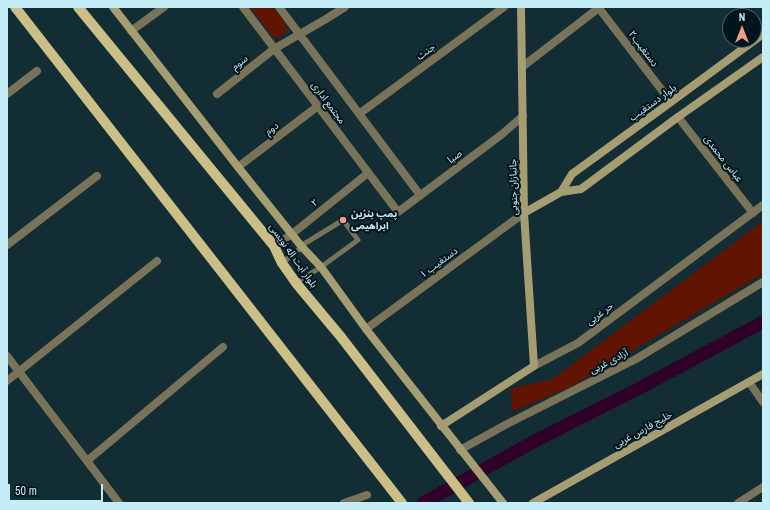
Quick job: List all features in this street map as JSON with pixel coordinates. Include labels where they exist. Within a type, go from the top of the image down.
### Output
[{"type":"main road","points":[[15,7],[402,503]]},
{"type":"main road","name":"بلوار آیت اله نویسی","points":[[78,7],[274,246],[282,262],[296,283],[341,338],[469,503]]},
{"type":"street","points":[[113,7],[238,167],[302,247],[321,267],[366,329],[502,503]]},
{"type":"street","points":[[131,31],[164,7]]},
{"type":"street","name":"مجتمع اداری","points":[[243,7],[398,212]]},
{"type":"street","name":"مجتمع اداری","points":[[279,7],[420,195]]},
{"type":"street","name":"سوم","points":[[217,94],[274,49],[345,7]]},
{"type":"street","name":"جنت","points":[[359,114],[504,7]]},
{"type":"street","name":"جانبازان جنوبی","points":[[521,7],[524,213],[534,366]]},
{"type":"street","points":[[522,67],[599,7]]},
{"type":"street","name":"دستغیب۲","points":[[599,7],[671,102]]},
{"type":"street","name":"بلوار دستغیب","points":[[561,192],[572,174],[763,34]]},
{"type":"street","name":"بلوار دستغیب","points":[[524,213],[561,192],[581,189],[678,117],[763,57]]},
{"type":"street","points":[[7,94],[37,71]]},
{"type":"street","name":"دوم","points":[[238,167],[318,106]]},
{"type":"street","name":"صبا","points":[[398,212],[501,135],[523,116]]},
{"type":"street","name":"عباس محمدی","points":[[678,117],[753,213]]},
{"type":"street","name":"۲","points":[[274,246],[292,234],[368,173]]},
{"type":"street","points":[[7,245],[97,176]]},
{"type":"street","name":"حر غربی","points":[[441,426],[534,366],[578,343],[763,205]]},
{"type":"street","name":"دستغیب ۱","points":[[366,329],[524,213]]},
{"type":"street","points":[[7,381],[156,261]]},
{"type":"street","name":"آزادی غربی","points":[[460,450],[636,359],[763,282]]},
{"type":"street","points":[[87,461],[223,346]]},
{"type":"street","points":[[7,356],[118,503]]},
{"type":"street","name":"خلیج فارس غربی","points":[[532,503],[763,374]]},
{"type":"street","points":[[749,382],[763,402]]},
{"type":"street","points":[[738,503],[763,487]]},
{"type":"street","points":[[344,503],[367,495]]},
{"type":"lane","points":[[282,262],[304,244],[343,220],[358,240],[296,283]]},
{"type":"shaded area","points":[[250,7],[273,7],[285,23],[287,32],[277,38],[272,36]]},
{"type":"shaded area","points":[[763,221],[763,274],[572,386],[512,412],[511,388],[553,379]]},
{"type":"waterway","points":[[423,503],[533,442],[636,390],[763,322]]},
{"type":"place","name":"پمپ بنزین ابراهیمی","points":[[343,220]]}]
